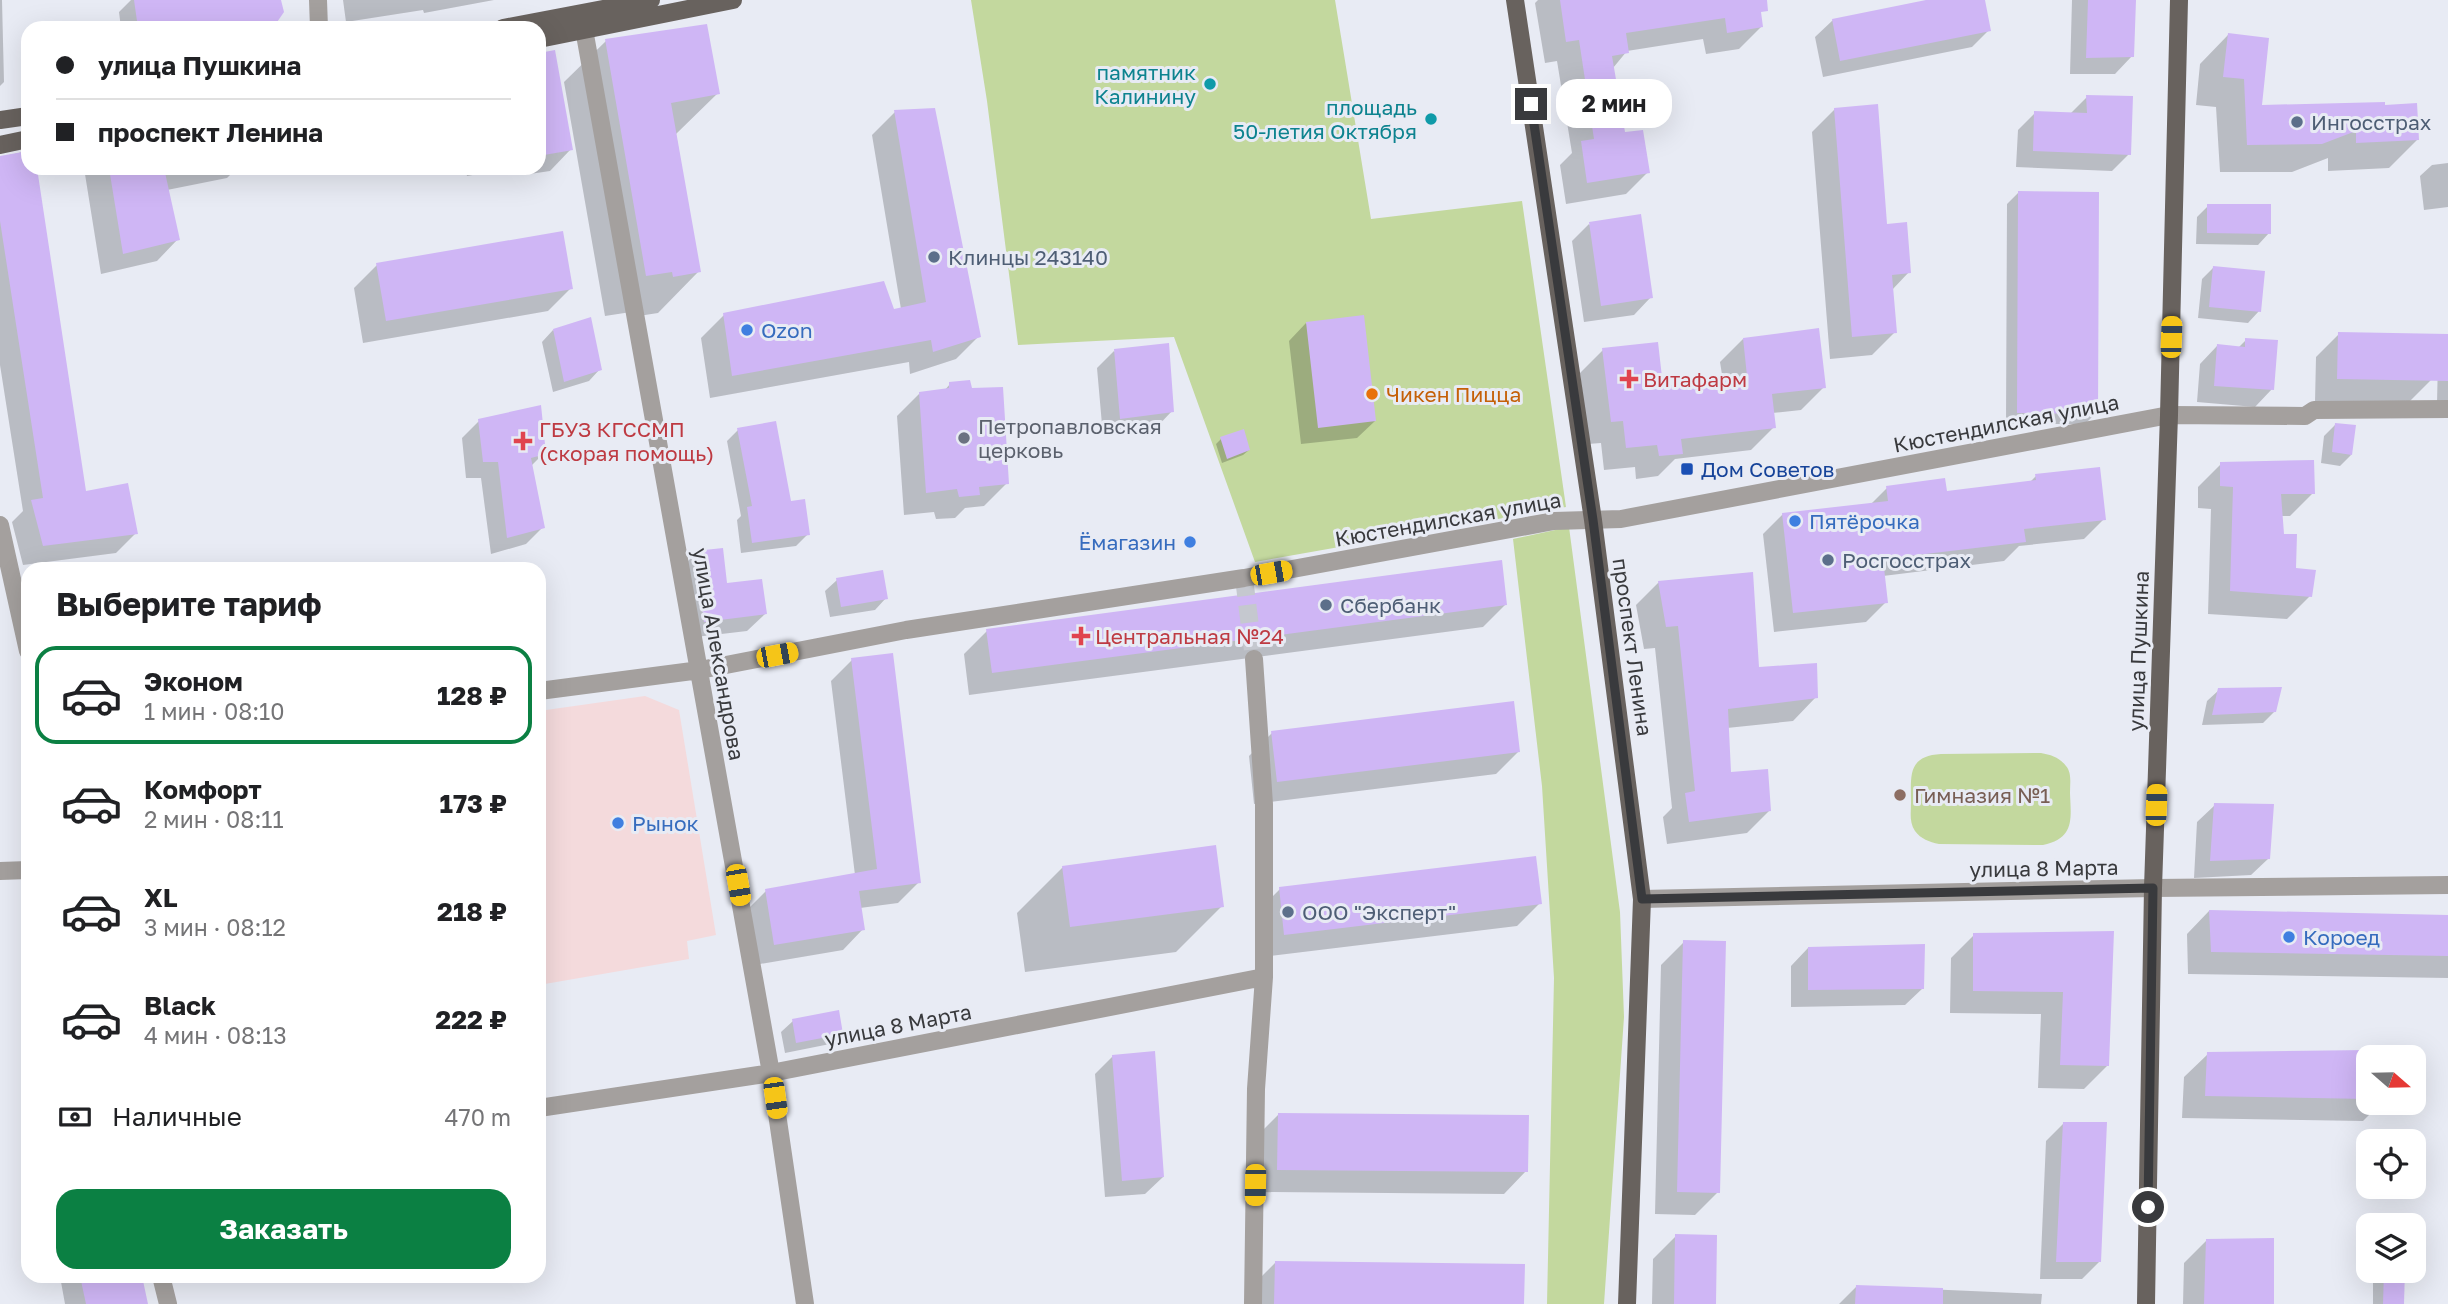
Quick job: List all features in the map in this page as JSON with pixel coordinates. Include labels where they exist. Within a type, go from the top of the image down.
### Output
[{"type":"main road","points":[[546,36],[652,0]]},
{"type":"main road","points":[[546,25],[583,22],[733,0]]},
{"type":"main road","name":"проспект Ленина","points":[[1515,0],[1593,520],[1642,899],[1627,1304]]},
{"type":"main road","name":"улица Пушкина","points":[[2146,1304],[2153,888],[2169,415],[2179,0]]},
{"type":"main road","points":[[0,120],[21,117]]},
{"type":"main road","points":[[0,145],[21,140]]},
{"type":"street","points":[[318,0],[319,21]]},
{"type":"street","name":"улица Александрова","points":[[583,22],[771,1073],[805,1304]]},
{"type":"street","name":"Кюстендилская улица","points":[[546,690],[700,670],[906,630],[1244,578],[1554,521],[1621,519],[2169,415],[2305,416],[2314,410],[2448,409]]},
{"type":"street","points":[[0,525],[21,620]]},
{"type":"street","points":[[1253,1304],[1256,1089],[1264,978],[1264,804],[1254,659]]},
{"type":"street","points":[[0,871],[21,870]]},
{"type":"street","name":"улица 8 Марта","points":[[1642,899],[2153,888],[2448,885]]},
{"type":"street","name":"улица 8 Марта","points":[[546,1107],[771,1073],[1264,978]]},
{"type":"street","points":[[163,1283],[168,1304]]},
{"type":"shaded area","name":"Рынок","points":[[645,696],[679,710],[716,935],[687,941],[689,959],[546,984],[546,710]]},
{"type":"green space","points":[[971,0],[1335,0],[1371,219],[1522,201],[1566,507],[1255,562],[1174,337],[1018,345],[987,101]]},
{"type":"green space","points":[[1569,527],[1620,912],[1624,1017],[1604,1304],[1547,1304],[1554,978],[1542,786],[1513,539]]},
{"type":"green space","points":[[2041,753],[2058,758],[2069,772],[2070,819],[2061,838],[2043,845],[1939,844],[1926,840],[1915,831],[1911,817],[1912,776],[1913,769],[1922,759],[1941,754]]},
{"type":"building","points":[[134,0],[281,0],[284,12],[278,21],[137,21]]},
{"type":"building","points":[[1560,0],[1767,0],[1768,11],[1761,12],[1763,27],[1727,33],[1725,18],[1626,33],[1629,53],[1612,56],[1625,132],[1643,130],[1650,173],[1587,183],[1581,141],[1594,139],[1579,40],[1566,42]]},
{"type":"building","points":[[1926,0],[1985,0],[1991,31],[1840,61],[1832,19]]},
{"type":"building","points":[[2088,0],[2136,0],[2134,57],[2086,58]]},
{"type":"building","points":[[707,24],[720,94],[671,103],[701,272],[673,277],[672,272],[646,276],[605,39]]},
{"type":"building","points":[[2228,33],[2269,38],[2262,105],[2417,103],[2419,140],[2356,143],[2356,131],[2322,144],[2247,145],[2244,79],[2223,77]]},
{"type":"building","points":[[555,50],[573,150],[546,155],[546,52]]},
{"type":"building","points":[[2086,95],[2133,96],[2131,155],[2033,151],[2034,111],[2087,113]]},
{"type":"building","points":[[1878,104],[1887,224],[1907,222],[1911,273],[1892,275],[1897,333],[1852,337],[1834,108]]},
{"type":"building","points":[[935,108],[981,337],[933,352],[931,340],[732,376],[723,313],[884,281],[894,309],[926,302],[894,110]]},
{"type":"building","points":[[21,152],[21,175],[38,175],[86,491],[128,483],[138,534],[43,546],[31,500],[43,498],[0,221],[0,156]]},
{"type":"building","points":[[110,175],[166,175],[180,240],[123,254]]},
{"type":"building","points":[[2018,191],[2099,192],[2098,414],[2017,413]]},
{"type":"building","points":[[2207,204],[2271,204],[2271,234],[2207,233]]},
{"type":"building","points":[[1641,214],[1653,298],[1601,306],[1589,222]]},
{"type":"building","points":[[563,231],[573,289],[386,321],[376,263]]},
{"type":"building","points":[[2213,266],[2265,271],[2261,312],[2209,307]]},
{"type":"building","points":[[1364,315],[1376,421],[1318,428],[1306,322]]},
{"type":"building","points":[[591,317],[602,370],[564,382],[553,329]]},
{"type":"building","points":[[1819,328],[1826,388],[1772,394],[1776,428],[1681,439],[1683,454],[1659,456],[1657,445],[1626,448],[1623,421],[1611,422],[1602,348],[1658,342],[1663,386],[1747,376],[1743,338]]},
{"type":"building","points":[[2338,332],[2448,334],[2448,381],[2337,379]]},
{"type":"building","points":[[2245,338],[2278,340],[2274,390],[2214,386],[2217,344],[2245,347]]},
{"type":"building","points":[[1169,343],[1174,412],[1120,419],[1114,349]]},
{"type":"building","name":"Петропавловская церковь","points":[[970,380],[972,388],[1003,387],[1009,484],[979,487],[980,495],[959,497],[957,489],[926,493],[919,392],[949,388],[949,382]]},
{"type":"building","points":[[541,405],[546,454],[531,458],[545,528],[507,538],[498,462],[483,462],[478,419]]},
{"type":"building","points":[[776,421],[791,501],[805,499],[810,535],[752,543],[747,507],[752,506],[737,428]]},
{"type":"building","points":[[2335,423],[2356,425],[2352,455],[2332,452]]},
{"type":"building","points":[[1244,429],[1250,450],[1227,459],[1220,437]]},
{"type":"building","points":[[2314,460],[2315,494],[2281,494],[2284,534],[2297,534],[2296,568],[2316,570],[2312,597],[2230,591],[2233,487],[2220,486],[2220,462]]},
{"type":"building","points":[[2100,467],[2106,520],[2024,529],[2026,542],[1883,559],[1888,603],[1793,613],[1782,513],[1888,501],[1886,486],[1945,478],[1947,491],[2036,480],[2035,474]]},
{"type":"building","points":[[723,548],[727,583],[762,579],[767,614],[704,622],[695,551]]},
{"type":"building","points":[[1502,560],[1507,605],[992,673],[986,629]]},
{"type":"building","points":[[883,570],[888,599],[841,607],[836,578]]},
{"type":"building","points":[[1753,572],[1759,667],[1817,663],[1818,698],[1728,709],[1731,772],[1768,769],[1771,811],[1689,822],[1685,793],[1695,791],[1678,626],[1666,627],[1658,581]]},
{"type":"building","points":[[893,653],[921,883],[859,891],[865,930],[774,945],[765,889],[877,869],[851,658]]},
{"type":"building","points":[[2282,687],[2276,712],[2212,715],[2218,688]]},
{"type":"building","points":[[1514,701],[1520,752],[1277,782],[1271,731]]},
{"type":"building","points":[[2214,803],[2274,804],[2270,859],[2210,861]]},
{"type":"building","points":[[1216,845],[1224,907],[1070,927],[1062,866]]},
{"type":"building","points":[[1536,856],[1542,904],[1284,935],[1279,887]]},
{"type":"building","points":[[2209,910],[2448,915],[2448,956],[2211,952]]},
{"type":"building","points":[[2114,931],[2109,1066],[2060,1065],[2063,992],[1973,991],[1973,933]]},
{"type":"building","points":[[1683,940],[1726,941],[1720,1193],[1677,1192]]},
{"type":"building","points":[[1925,944],[1924,989],[1808,990],[1808,947]]},
{"type":"building","points":[[839,1010],[843,1034],[796,1043],[792,1019]]},
{"type":"building","points":[[2356,1050],[2356,1099],[2205,1096],[2207,1052]]},
{"type":"building","points":[[1155,1051],[1164,1177],[1122,1181],[1112,1055]]},
{"type":"building","points":[[1278,1113],[1529,1115],[1528,1172],[1277,1170]]},
{"type":"building","points":[[2063,1122],[2107,1122],[2101,1262],[2056,1262]]},
{"type":"building","points":[[1675,1234],[1717,1235],[1716,1304],[1674,1304]]},
{"type":"building","points":[[2274,1238],[2274,1304],[2204,1304],[2206,1239]]},
{"type":"building","points":[[1275,1261],[1525,1264],[1524,1304],[1274,1304]]},
{"type":"building","points":[[82,1283],[144,1283],[148,1304],[86,1304]]},
{"type":"building","points":[[2384,1283],[2405,1283],[2404,1304],[2383,1304]]},
{"type":"building","points":[[1856,1285],[1943,1288],[1943,1304],[1855,1304]]},
{"type":"tunnel","points":[[1244,578],[1254,659]]},
{"type":"place","name":"памятник Калинину","points":[[1210,84]]},
{"type":"place","name":"площадь 50-летия Октября","points":[[1431,119]]},
{"type":"place","name":"Ингосстрах","points":[[2297,122]]},
{"type":"place","name":"Клинцы 243140","points":[[934,257]]},
{"type":"place","name":"Ozon","points":[[747,330]]},
{"type":"place","name":"Витафарм","points":[[1629,379]]},
{"type":"place","name":"Чикен Пицца","points":[[1372,394]]},
{"type":"place","name":"Петропавловская церковь","points":[[964,438]]},
{"type":"place","name":"ГБУЗ КГССМП (скорая помощь)","points":[[523,441]]},
{"type":"place","name":"Дом Советов","points":[[1687,469]]},
{"type":"place","name":"Пятёрочка","points":[[1795,521]]},
{"type":"place","name":"Ёмагазин","points":[[1190,542]]},
{"type":"place","name":"Росгосстрах","points":[[1828,560]]},
{"type":"place","name":"Сбербанк","points":[[1326,605]]},
{"type":"place","name":"Центральная №24","points":[[1081,636]]},
{"type":"place","name":"Гимназия №1","points":[[1900,795]]},
{"type":"place","name":"Рынок","points":[[618,823]]},
{"type":"place","name":"ООО \"Эксперт\"","points":[[1288,912]]},
{"type":"place","name":"Короед","points":[[2289,937]]},
{"type":"route","points":[[1531,104],[1593,520],[1642,899],[2153,888],[2148,1207]]}]
